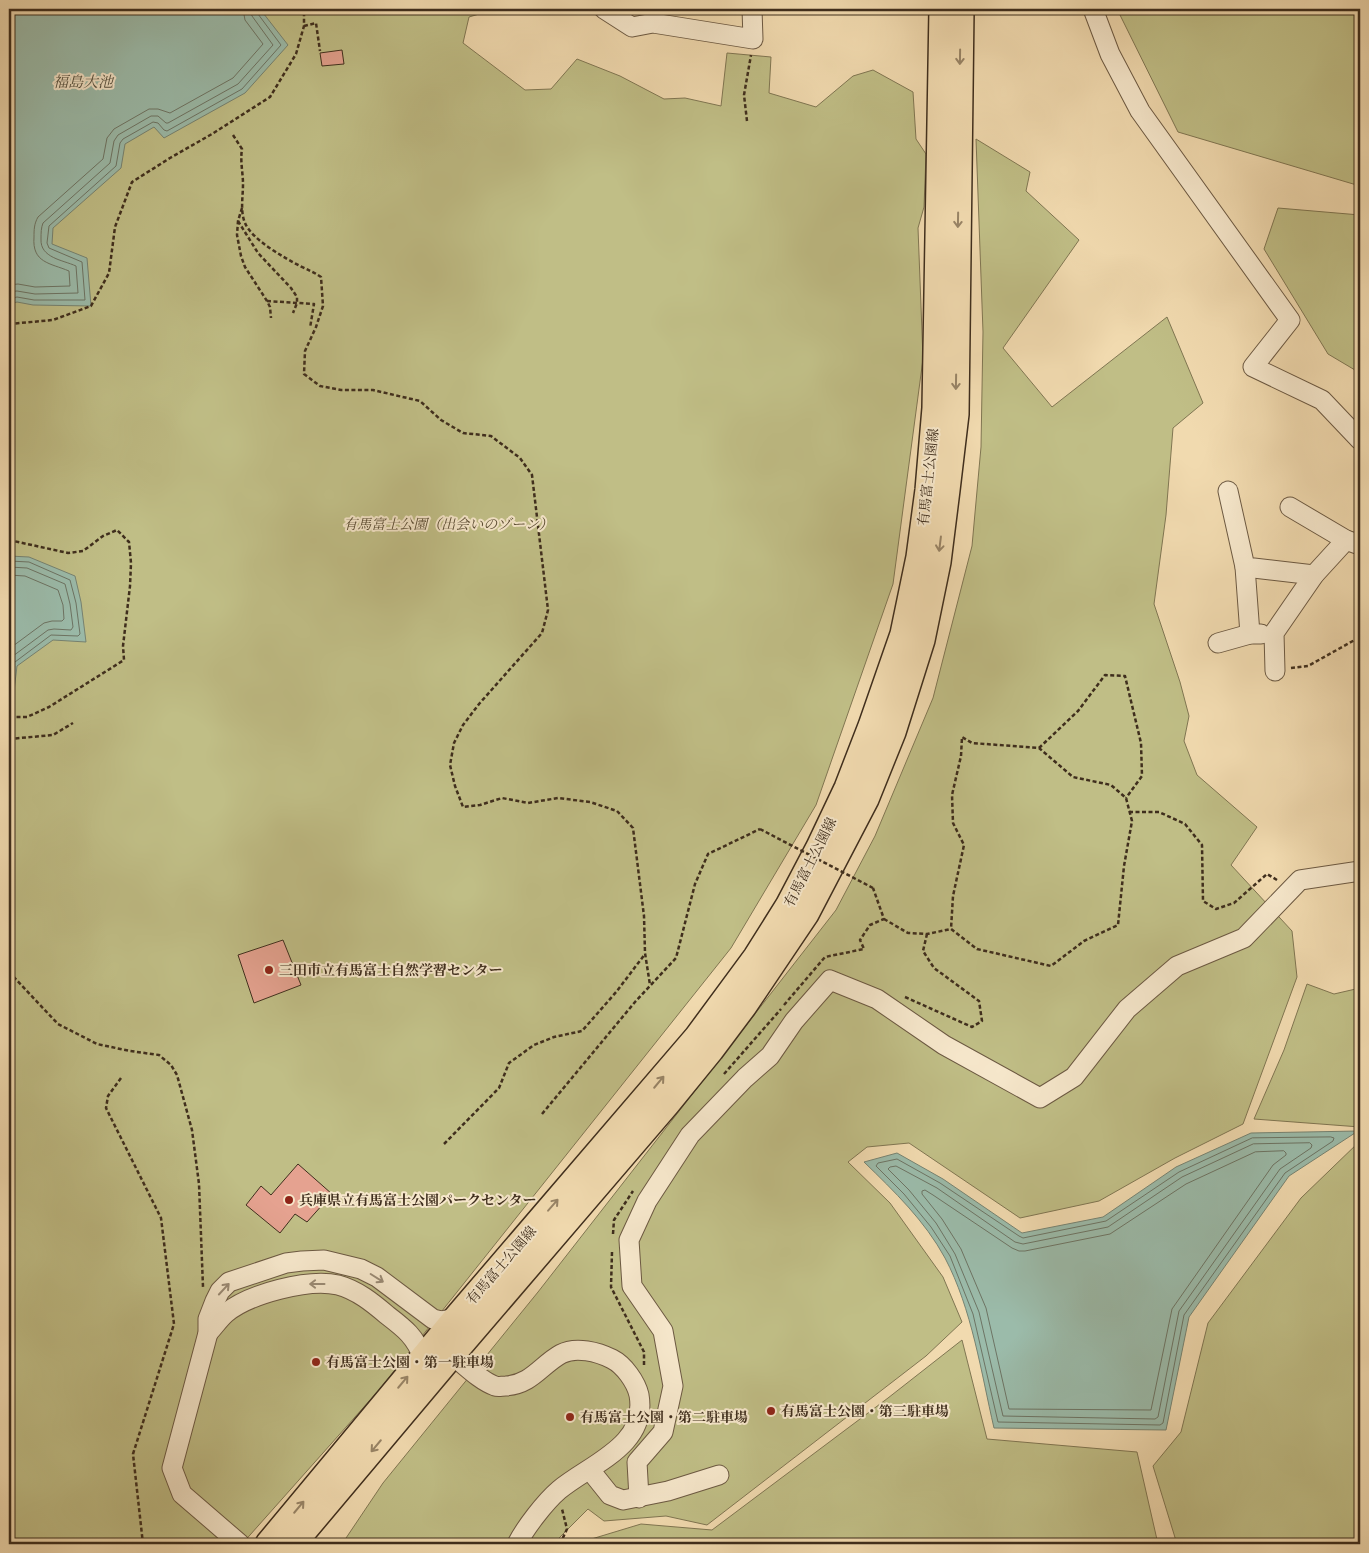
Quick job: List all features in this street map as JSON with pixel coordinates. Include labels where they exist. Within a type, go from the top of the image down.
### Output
[{"type":"main road","name":"有馬富士公園線","points":[[268,1544],[456,1318],[697,1037],[756,956],[788,906],[847,788],[903,634],[919,557],[928,490],[934,408],[942,9]]},
{"type":"main road","name":"有馬富士公園線","points":[[293,1544],[711,1050],[744,1006],[806,914],[866,799],[893,732],[922,640],[938,562],[956,414],[961,9]]},
{"type":"street","points":[[604,9],[632,27],[653,23],[753,38],[752,9]]},
{"type":"street","points":[[1093,9],[1110,54],[1140,111],[1290,320],[1253,368],[1322,400],[1360,440]]},
{"type":"street","points":[[1228,491],[1245,567],[1250,634]]},
{"type":"street","points":[[1275,671],[1274,633],[1314,574],[1353,542],[1290,507]]},
{"type":"street","points":[[1245,567],[1314,574]]},
{"type":"street","points":[[1218,643],[1250,634],[1274,633]]},
{"type":"street","points":[[639,1498],[637,1462],[664,1432],[673,1386],[664,1331],[632,1286],[629,1240],[647,1201],[690,1135],[745,1078],[770,1056],[794,1021],[830,980],[877,998],[944,1045],[1040,1098],[1074,1077],[1127,1009],[1177,966],[1244,938],[1300,880],[1360,871]]},
{"type":"street","points":[[239,1544],[182,1494],[172,1468],[208,1333],[208,1319],[220,1291],[229,1282],[286,1263],[324,1260],[361,1269],[377,1277],[433,1318],[441,1321],[456,1318]]},
{"type":"street","points":[[208,1333],[226,1313],[244,1301],[295,1285],[318,1283],[346,1289],[373,1303],[410,1333],[420,1347],[423,1358]]},
{"type":"street","points":[[452,1355],[482,1379],[496,1386],[516,1385],[534,1376],[562,1353],[579,1350],[589,1351],[615,1360],[637,1386],[640,1400],[639,1417],[631,1435],[619,1449],[558,1491],[538,1514],[517,1544]]},
{"type":"street","points":[[590,1470],[610,1495],[623,1500],[668,1491],[719,1475]]},
{"type":"path","points":[[9,324],[53,320],[91,306],[109,273],[115,227],[132,182],[270,97],[296,54],[304,26],[304,9]]},
{"type":"path","points":[[304,26],[316,23],[320,52]]},
{"type":"path","points":[[747,121],[744,94],[753,38]]},
{"type":"path","points":[[233,135],[242,149],[242,206],[237,235],[245,267],[267,301],[270,307],[271,318]]},
{"type":"path","points":[[242,206],[246,225],[262,242],[321,277],[323,306],[305,351],[304,374],[320,386],[341,390],[373,390],[420,402],[441,420],[463,433],[491,436],[520,458],[532,474],[548,610],[542,633],[463,724],[454,743],[450,765],[463,807],[480,805],[502,798],[528,803],[558,798],[590,802],[617,811],[633,828],[644,916],[645,953],[650,986]]},
{"type":"path","points":[[238,221],[258,253],[297,297],[293,313]]},
{"type":"path","points":[[267,301],[314,304],[310,328]]},
{"type":"path","points":[[9,540],[68,552],[83,551],[103,536],[117,530],[129,542],[131,563],[124,660],[49,707],[27,716],[9,717]]},
{"type":"path","points":[[1275,671],[1308,666],[1360,637]]},
{"type":"path","points":[[1039,748],[1078,711],[1105,675],[1125,676],[1141,743],[1142,776],[1126,798]]},
{"type":"path","points":[[9,739],[53,735],[73,722]]},
{"type":"path","points":[[542,1114],[676,958],[695,884],[708,854],[760,829],[873,888],[884,919],[908,933],[927,934],[951,929],[977,949],[1051,966],[1084,941],[1118,925],[1124,866],[1132,821],[1126,798],[1111,785],[1073,777],[1039,748],[972,743],[962,737],[962,756],[952,795],[953,824],[964,845],[953,896],[951,929]]},
{"type":"path","points":[[1129,812],[1159,812],[1185,824],[1202,844],[1204,901],[1216,909],[1234,903],[1267,874],[1291,890]]},
{"type":"path","points":[[825,957],[864,949],[860,940],[870,925],[884,919]]},
{"type":"path","points":[[877,998],[902,995],[972,1027],[982,1021],[979,1001],[934,968],[923,951],[927,934]]},
{"type":"path","points":[[444,1144],[499,1088],[509,1063],[534,1046],[554,1037],[582,1031],[618,991],[645,953]]},
{"type":"path","points":[[9,972],[58,1024],[97,1044],[159,1055],[172,1065],[178,1074],[192,1130],[199,1184],[204,1294]]},
{"type":"path","points":[[121,1078],[108,1096],[106,1108],[161,1218],[174,1324],[133,1454],[143,1544]]},
{"type":"path","points":[[558,1491],[567,1529],[560,1544]]},
{"type":"green space","name":"有馬富士公園（出会いのゾーン）","points":[[9,9],[496,9],[469,17],[463,43],[525,90],[551,89],[577,59],[620,76],[664,99],[685,98],[721,106],[727,53],[771,57],[769,93],[816,107],[853,76],[873,70],[913,92],[916,139],[926,154],[924,207],[918,228],[923,359],[893,584],[816,805],[731,948],[379,1390],[242,1544],[9,1544]]},
{"type":"green space","points":[[1115,9],[1360,9],[1360,186],[1178,132],[1119,13]]},
{"type":"green space","points":[[976,139],[1030,172],[1026,191],[1079,240],[1003,348],[1052,407],[1167,317],[1203,403],[1173,428],[1166,515],[1154,604],[1180,682],[1189,716],[1184,741],[1197,775],[1257,827],[1231,865],[1292,931],[1297,977],[1243,1124],[1175,1158],[1099,1201],[1020,1218],[909,1143],[867,1147],[848,1162],[890,1203],[943,1277],[962,1322],[926,1356],[707,1525],[666,1516],[604,1521],[588,1509],[553,1544],[342,1544],[383,1483],[538,1292],[836,910],[875,836],[933,698],[972,546],[981,447],[983,332]]},
{"type":"green space","points":[[1278,208],[1360,215],[1360,373],[1328,354],[1264,249]]},
{"type":"green space","points":[[1307,984],[1334,994],[1360,988],[1360,1127],[1254,1119],[1284,1050]]},
{"type":"green space","points":[[1360,1141],[1360,1544],[1177,1544],[1153,1466],[1181,1432],[1208,1323],[1301,1198]]},
{"type":"green space","points":[[962,1340],[987,1439],[1137,1452],[1158,1544],[575,1544],[641,1524],[712,1530]]},
{"type":"water","name":"福島大池","points":[[26,9],[260,9],[288,45],[245,93],[164,138],[154,127],[125,144],[121,168],[53,228],[52,244],[87,258],[91,306],[33,305],[17,302],[9,304],[9,16]]},
{"type":"water","points":[[9,556],[29,557],[75,576],[81,602],[86,642],[53,640],[17,666],[14,691],[9,694]]},
{"type":"water","points":[[1358,1131],[1289,1176],[1189,1317],[1166,1430],[994,1428],[969,1319],[945,1258],[928,1231],[898,1195],[864,1162],[897,1153],[943,1179],[1022,1233],[1103,1217],[1176,1167],[1251,1133]]},
{"type":"building","points":[[342,50],[344,64],[322,66],[320,53]]},
{"type":"building","name":"三田市立有馬富士自然学習センター","points":[[283,940],[301,985],[254,1003],[238,955]]},
{"type":"building","name":"兵庫県立有馬富士公園パークセンター","points":[[298,1164],[332,1194],[307,1222],[295,1214],[280,1233],[246,1205],[261,1186],[271,1195]]},
{"type":"place","name":"三田市立有馬富士自然学習センター","points":[[269,970]]},
{"type":"place","name":"兵庫県立有馬富士公園パークセンター","points":[[289,1200]]},
{"type":"place","name":"有馬富士公園・第一駐車場","points":[[316,1362]]},
{"type":"place","name":"有馬富士公園・第三駐車場","points":[[771,1411]]},
{"type":"place","name":"有馬富士公園・第二駐車場","points":[[570,1417]]}]
